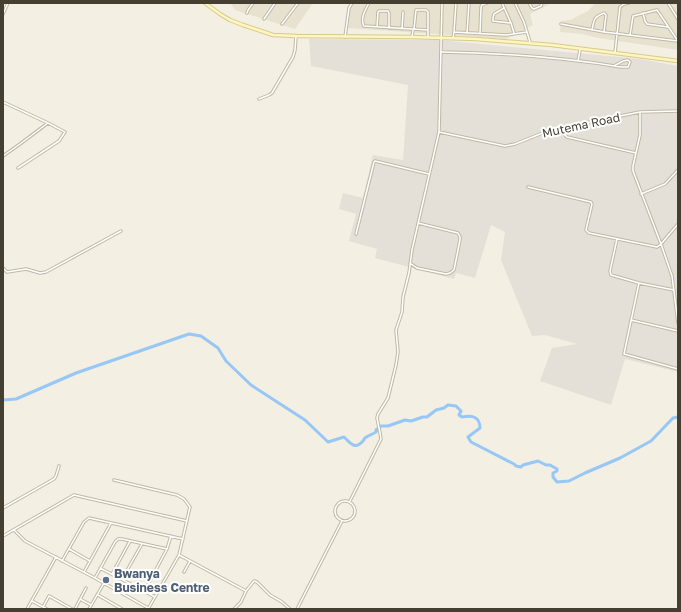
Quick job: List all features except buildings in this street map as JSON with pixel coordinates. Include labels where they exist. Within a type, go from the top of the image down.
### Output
[{"type":"main road","points":[[205,3],[220,14],[243,25],[273,35],[476,39],[580,49],[678,61]]},
{"type":"street","points":[[3,14],[8,3]]},
{"type":"street","points":[[247,13],[253,3]]},
{"type":"street","points":[[264,19],[275,3]]},
{"type":"street","points":[[282,24],[298,3]]},
{"type":"street","points":[[345,37],[349,8],[352,3]]},
{"type":"street","points":[[369,3],[364,14],[363,25],[366,27],[428,30]]},
{"type":"street","points":[[350,501],[381,439],[377,418],[388,398],[396,365],[398,352],[396,330],[402,312],[403,297],[408,279],[412,250],[439,132],[442,3]]},
{"type":"street","points":[[453,38],[456,3]]},
{"type":"street","points":[[467,33],[469,3]]},
{"type":"street","points":[[480,33],[481,7],[486,3]]},
{"type":"street","points":[[502,3],[514,33]]},
{"type":"street","points":[[515,3],[523,19],[530,44]]},
{"type":"street","points":[[529,3],[534,9],[541,6],[542,3]]},
{"type":"street","points":[[615,53],[620,7],[629,3]]},
{"type":"street","points":[[668,3],[678,19]]},
{"type":"street","points":[[504,8],[494,14],[493,21],[511,23]]},
{"type":"street","points":[[412,37],[417,10],[427,11],[428,37]]},
{"type":"street","points":[[630,34],[634,15],[658,10],[678,41]]},
{"type":"street","points":[[377,27],[378,12],[388,11],[389,28]]},
{"type":"street","points":[[402,29],[403,12]]},
{"type":"street","points":[[592,30],[594,19],[604,13],[606,14],[604,32]]},
{"type":"street","points":[[643,13],[647,24],[668,27]]},
{"type":"street","points":[[561,24],[604,32],[678,41]]},
{"type":"street","points":[[454,32],[506,35],[527,32]]},
{"type":"street","points":[[476,34],[476,39]]},
{"type":"street","points":[[259,99],[271,94],[292,59],[295,50],[296,36]]},
{"type":"street","points":[[578,61],[580,49]]},
{"type":"street","points":[[442,52],[499,54],[578,61],[614,66],[627,67],[630,62],[626,60],[614,66]]},
{"type":"street","points":[[3,102],[65,132],[59,141],[18,168]]},
{"type":"street","name":"Mutema Road","points":[[439,132],[506,146],[515,144],[547,130],[640,112],[678,111]]},
{"type":"street","points":[[640,112],[640,132],[633,171],[672,276],[678,323]]},
{"type":"street","points":[[3,156],[48,123]]},
{"type":"street","points":[[562,127],[564,135],[567,137],[636,153]]},
{"type":"street","points":[[356,234],[375,161],[429,174]]},
{"type":"street","points":[[641,194],[665,184],[678,170]]},
{"type":"street","points":[[528,187],[591,202],[592,204],[586,230],[589,233],[657,247],[678,224]]},
{"type":"street","points":[[410,263],[417,268],[446,274],[450,273],[454,270],[460,240],[458,233],[418,223]]},
{"type":"street","points":[[3,268],[7,272],[26,269],[40,273],[46,272],[121,231]]},
{"type":"street","points":[[617,239],[610,274],[612,276],[674,290]]},
{"type":"street","points":[[639,283],[624,354],[678,368]]},
{"type":"street","points":[[631,320],[678,331]]},
{"type":"street","points":[[3,508],[54,479],[59,466]]},
{"type":"street","points":[[14,530],[25,541],[95,578],[149,609],[180,555],[190,507],[187,502],[179,496],[114,480]]},
{"type":"street","points":[[3,536],[74,495],[187,521]]},
{"type":"street","points":[[340,501],[350,501],[354,504],[356,513],[350,520],[342,521],[335,514],[336,505],[340,501]]},
{"type":"street","points":[[62,561],[84,522],[87,519],[92,518],[111,524],[183,539]]},
{"type":"street","points":[[297,609],[342,521]]},
{"type":"street","points":[[84,572],[111,524]]},
{"type":"street","points":[[144,591],[167,549],[171,536]]},
{"type":"street","points":[[95,578],[116,540],[121,538],[167,549]]},
{"type":"street","points":[[112,574],[130,541]]},
{"type":"street","points":[[126,572],[142,544]]},
{"type":"street","points":[[69,549],[90,561]]},
{"type":"street","points":[[180,555],[246,591]]},
{"type":"street","points":[[27,609],[56,557]]},
{"type":"street","points":[[184,572],[190,561]]},
{"type":"street","points":[[100,568],[155,597]]},
{"type":"street","points":[[234,609],[241,602],[246,591],[254,581],[257,582],[270,595],[290,609]]},
{"type":"street","points":[[89,609],[104,583]]},
{"type":"street","points":[[75,609],[86,588]]},
{"type":"street","points":[[97,595],[122,609]]},
{"type":"street","points":[[43,607],[49,596],[72,609]]},
{"type":"street","points":[[80,599],[92,605]]},
{"type":"street","points":[[32,600],[47,609]]},
{"type":"shaded area","points":[[230,3],[313,3],[295,29],[235,10]]},
{"type":"shaded area","points":[[349,3],[552,3],[530,14],[533,25],[506,39],[348,28]]},
{"type":"shaded area","points":[[595,3],[678,3],[678,50],[582,34],[560,32],[561,21],[570,20],[588,11]]},
{"type":"shaded area","points":[[309,39],[439,40],[640,59],[678,66],[678,372],[625,359],[611,405],[540,381],[552,348],[577,344],[545,335],[532,336],[501,260],[505,232],[491,225],[475,278],[456,273],[454,279],[375,258],[377,249],[349,241],[356,214],[339,209],[343,193],[363,198],[373,155],[403,160],[408,85],[311,66]]},
{"type":"waterway","points":[[3,400],[16,399],[76,373],[189,334],[201,336],[218,348],[226,361],[251,385],[305,420],[328,442],[344,437],[355,446],[376,432],[376,430],[381,426],[388,426],[405,420],[411,421],[427,417],[436,410],[444,408],[448,405],[456,406],[461,411],[459,415],[462,417],[472,416],[477,419],[480,424],[480,428],[468,437],[471,442],[516,466],[521,467],[523,465],[538,461],[546,465],[550,465],[557,469],[557,471],[553,473],[553,477],[557,482],[569,481],[620,458],[651,441],[673,418],[678,417]]},
{"type":"place","name":"Bwanya Business Centre","points":[[106,580]]}]
